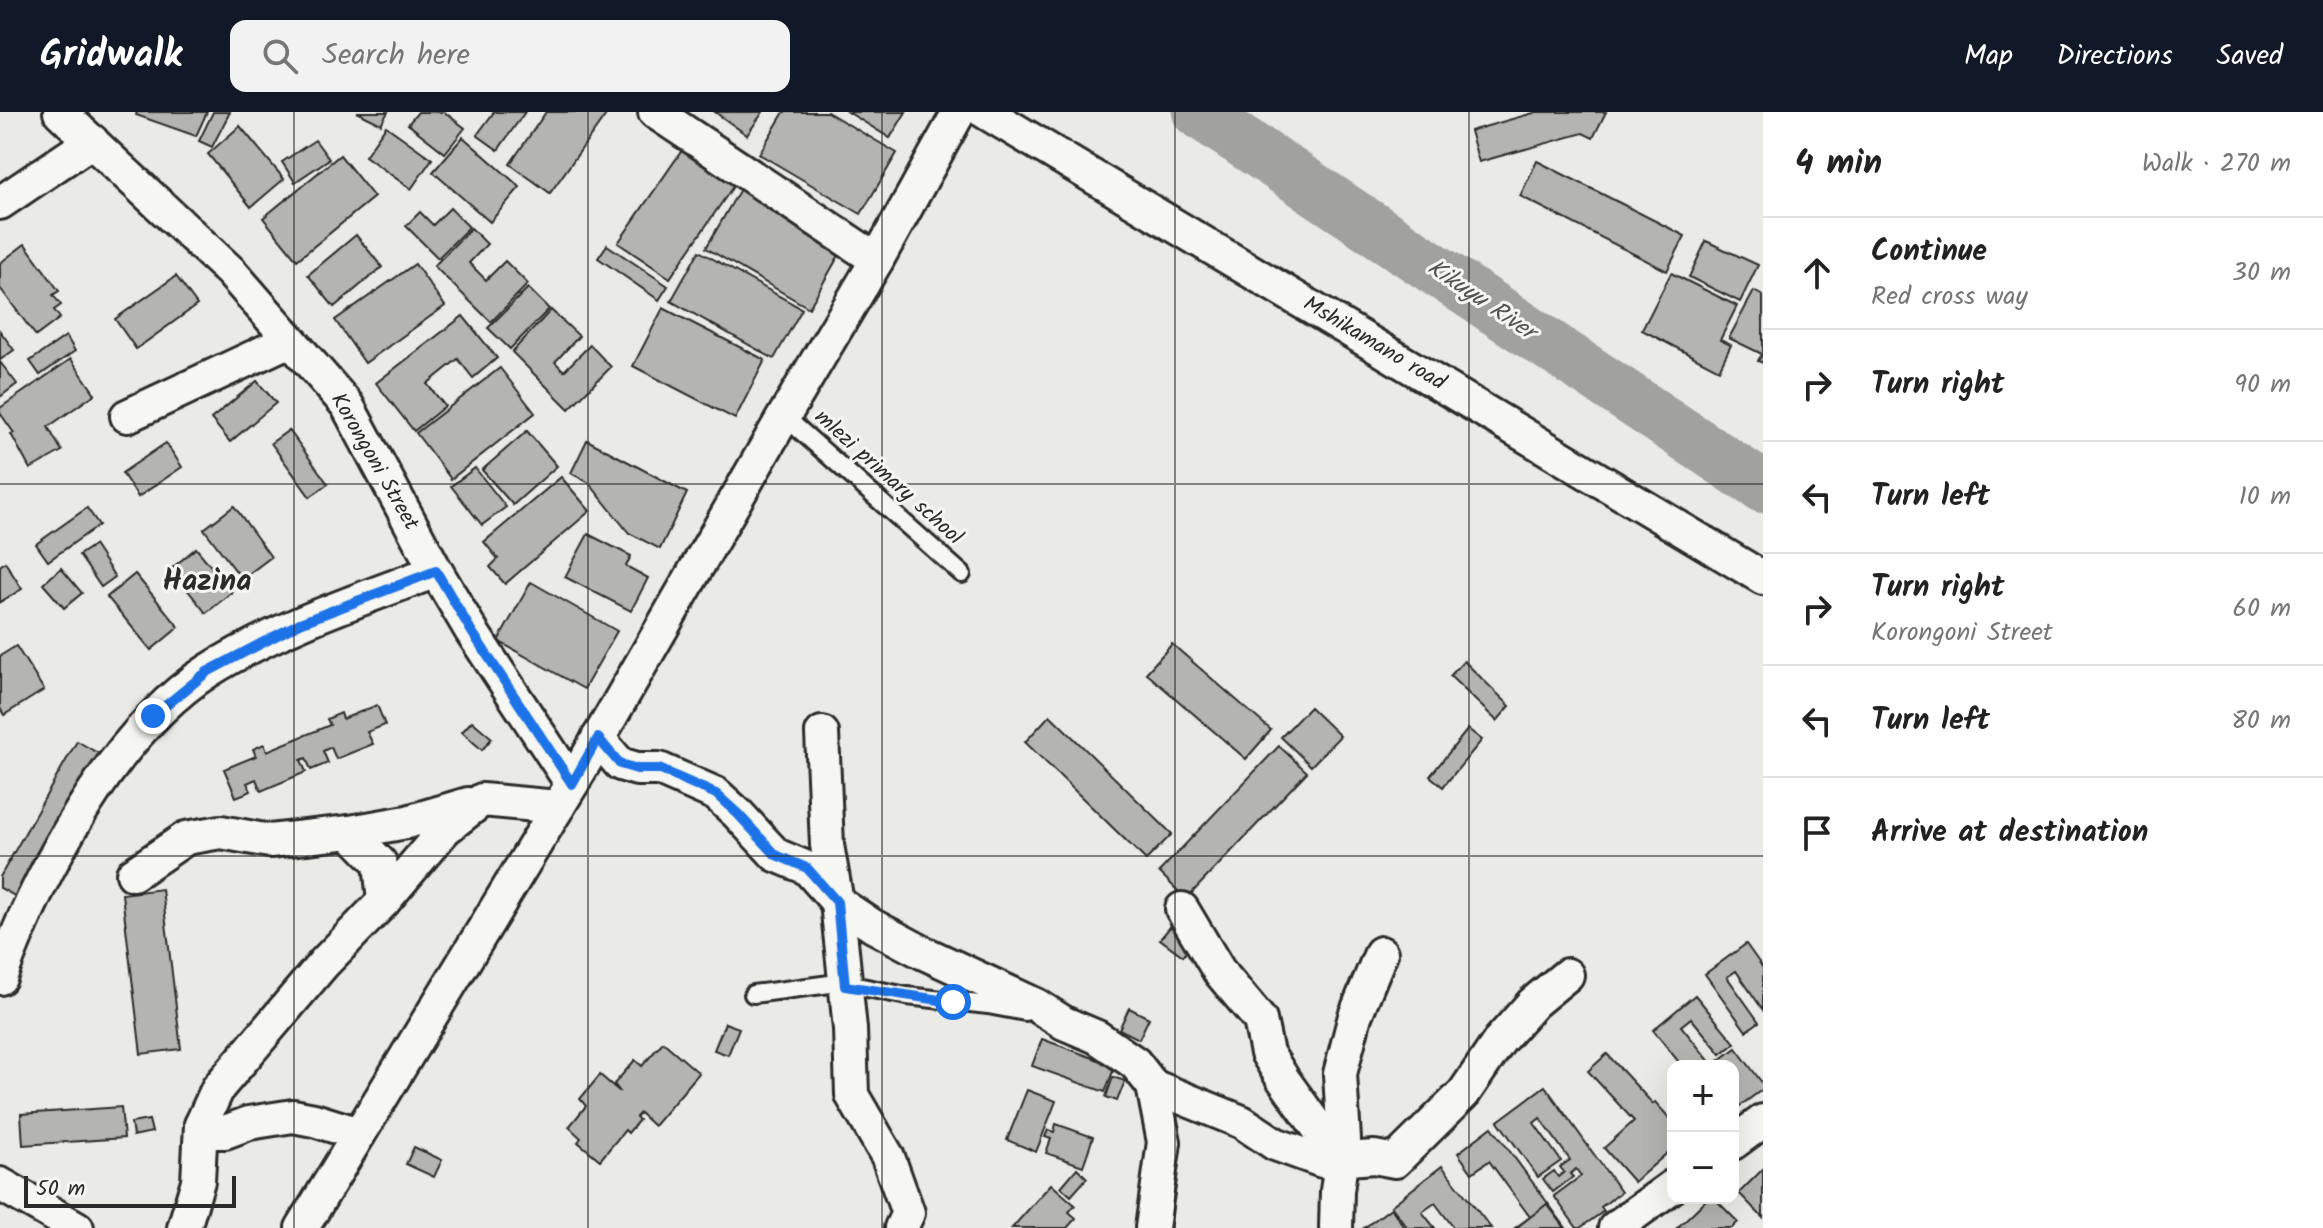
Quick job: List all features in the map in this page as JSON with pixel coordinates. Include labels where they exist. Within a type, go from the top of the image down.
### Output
[{"type":"street","points":[[655,112],[877,260]]},
{"type":"street","points":[[302,1228],[565,796],[877,260],[959,112]]},
{"type":"street","name":"Mshikamano road","points":[[985,112],[1763,578]]},
{"type":"street","name":"Korongoni Street","points":[[65,114],[231,272],[347,405],[436,571],[565,796]]},
{"type":"street","points":[[0,203],[92,141]]},
{"type":"street","points":[[127,416],[290,340]]},
{"type":"street","points":[[0,978],[10,917],[97,789],[153,716],[207,672],[300,623],[436,571]]},
{"type":"street","points":[[822,733],[827,845],[837,902],[850,1029],[852,1095],[888,1157],[908,1213],[901,1228]]},
{"type":"street","points":[[598,738],[620,764],[637,769],[659,769],[716,794],[776,855],[807,868],[837,902],[873,926],[1036,1005],[1064,1023],[1097,1037],[1135,1063],[1153,1086],[1164,1142],[1152,1228]]},
{"type":"street","points":[[133,874],[186,838],[221,832],[270,841],[407,822],[482,800],[565,796]]},
{"type":"street","points":[[184,1228],[198,1181],[201,1125],[218,1088],[324,963],[384,901],[445,829],[482,800]]},
{"type":"street","points":[[350,832],[380,863],[384,901]]},
{"type":"street","points":[[1182,909],[1219,971],[1260,1020],[1267,1053],[1341,1160]]},
{"type":"street","points":[[1336,1228],[1344,1140],[1340,1074],[1355,1016],[1381,953]]},
{"type":"street","points":[[1153,1086],[1242,1122],[1275,1144],[1322,1161],[1374,1157],[1395,1161],[1464,1093],[1500,1040],[1533,1003],[1567,975]]},
{"type":"street","points":[[201,1125],[210,1132],[225,1132],[249,1123],[293,1116],[359,1134]]},
{"type":"street","points":[[1739,1139],[1763,1121]]},
{"type":"street","points":[[0,1184],[77,1228]]},
{"type":"street","points":[[1615,1228],[1667,1190]]},
{"type":"lane","name":"mlezi primary school","points":[[784,416],[962,574]]},
{"type":"lane","points":[[753,994],[830,984],[988,1005],[1064,1023]]},
{"type":"building","points":[[137,112],[207,112],[196,136],[136,115]]},
{"type":"building","points":[[213,112],[230,112],[212,147],[199,141]]},
{"type":"building","points":[[357,112],[388,112],[381,124]]},
{"type":"building","points":[[418,112],[444,112],[465,128],[445,153],[408,124]]},
{"type":"building","points":[[494,112],[525,112],[498,150],[477,135]]},
{"type":"building","points":[[546,112],[608,112],[550,193],[510,164]]},
{"type":"building","points":[[715,112],[763,112],[747,135]]},
{"type":"building","points":[[784,112],[827,112],[897,153],[861,214],[759,154]]},
{"type":"building","points":[[848,112],[906,112],[890,138]]},
{"type":"building","points":[[1537,112],[1606,112],[1593,138],[1583,133],[1479,162],[1470,131]]},
{"type":"building","points":[[240,126],[284,179],[251,207],[208,154]]},
{"type":"building","points":[[386,126],[432,159],[411,189],[365,156]]},
{"type":"building","points":[[463,137],[520,187],[490,222],[433,172]]},
{"type":"building","points":[[315,140],[329,159],[295,182],[282,162]]},
{"type":"building","points":[[683,149],[734,185],[670,278],[618,243]]},
{"type":"building","points":[[340,155],[374,197],[297,260],[263,218]]},
{"type":"building","points":[[1537,161],[1685,236],[1667,271],[1520,196]]},
{"type":"building","points":[[740,189],[843,248],[809,308],[706,248]]},
{"type":"building","points":[[450,208],[469,227],[438,258],[406,226],[420,212],[433,225]]},
{"type":"building","points":[[471,228],[487,244],[469,263],[486,280],[505,261],[528,284],[491,322],[434,266]]},
{"type":"building","points":[[356,235],[382,267],[334,307],[308,275]]},
{"type":"building","points":[[1706,241],[1758,265],[1740,302],[1689,277]]},
{"type":"building","points":[[25,244],[59,291],[53,295],[61,305],[54,310],[60,318],[36,336],[0,288],[0,263]]},
{"type":"building","points":[[607,245],[668,286],[659,300],[598,258]]},
{"type":"building","points":[[699,251],[802,309],[774,359],[671,301]]},
{"type":"building","points":[[415,264],[445,306],[365,363],[335,320]]},
{"type":"building","points":[[1671,273],[1737,306],[1720,340],[1731,345],[1719,370],[1642,330]]},
{"type":"building","points":[[176,276],[197,305],[136,349],[115,319]]},
{"type":"building","points":[[528,288],[549,309],[510,349],[488,328]]},
{"type":"building","points":[[1754,291],[1763,296],[1763,363],[1758,361],[1762,354],[1729,338]]},
{"type":"building","points":[[663,308],[765,360],[735,419],[633,366]]},
{"type":"building","points":[[551,310],[579,336],[555,362],[564,371],[590,345],[611,367],[569,409],[512,352]]},
{"type":"building","points":[[463,316],[497,358],[473,378],[458,359],[427,384],[445,406],[414,431],[376,383]]},
{"type":"building","points":[[0,331],[14,350],[0,360]]},
{"type":"building","points":[[66,336],[75,351],[40,375],[30,361]]},
{"type":"building","points":[[71,359],[95,394],[48,427],[62,451],[30,469],[0,408]]},
{"type":"building","points":[[0,362],[17,384],[0,397]]},
{"type":"building","points":[[500,368],[535,413],[451,479],[416,433]]},
{"type":"building","points":[[257,381],[276,403],[230,442],[211,419]]},
{"type":"building","points":[[289,430],[328,484],[310,497],[271,443]]},
{"type":"building","points":[[527,431],[557,466],[513,505],[482,470]]},
{"type":"building","points":[[587,440],[687,493],[660,549],[629,533],[589,483],[571,473]]},
{"type":"building","points":[[166,443],[182,467],[138,497],[122,473]]},
{"type":"building","points":[[475,468],[506,507],[482,525],[451,486]]},
{"type":"building","points":[[561,477],[590,511],[505,584],[490,567],[498,559],[484,542]]},
{"type":"building","points":[[234,506],[271,557],[242,579],[204,529]]},
{"type":"building","points":[[87,508],[99,525],[48,561],[36,544]]},
{"type":"building","points":[[588,534],[631,556],[626,566],[648,578],[631,611],[565,577]]},
{"type":"building","points":[[94,545],[115,577],[101,587],[79,555]]},
{"type":"building","points":[[196,548],[232,592],[206,613],[171,569]]},
{"type":"building","points":[[5,562],[22,589],[0,602],[0,566]]},
{"type":"building","points":[[61,568],[82,593],[64,608],[43,584]]},
{"type":"building","points":[[135,574],[179,627],[151,650],[107,597]]},
{"type":"building","points":[[531,582],[617,631],[584,689],[498,641]]},
{"type":"building","points":[[1172,644],[1271,730],[1246,759],[1146,673]]},
{"type":"building","points":[[16,646],[44,690],[4,715],[0,708],[0,656]]},
{"type":"building","points":[[1464,661],[1510,706],[1497,721],[1450,676]]},
{"type":"building","points":[[377,705],[385,725],[367,732],[373,744],[336,759],[331,747],[323,751],[328,763],[311,770],[306,758],[301,760],[306,772],[261,791],[256,779],[247,783],[251,791],[236,797],[224,769],[256,756],[253,749],[264,744],[267,751],[330,725],[327,719],[341,713],[343,719]]},
{"type":"building","points":[[1310,707],[1340,736],[1311,766],[1281,737]]},
{"type":"building","points":[[1050,715],[1172,834],[1146,860],[1025,742]]},
{"type":"building","points":[[472,721],[492,738],[482,750],[462,732]]},
{"type":"building","points":[[1468,729],[1482,740],[1443,787],[1430,776]]},
{"type":"building","points":[[77,741],[103,756],[22,900],[0,888],[0,877]]},
{"type":"building","points":[[1279,746],[1307,772],[1186,899],[1159,872]]},
{"type":"building","points":[[162,889],[181,1049],[141,1054],[122,894]]},
{"type":"building","points":[[1170,927],[1192,944],[1183,956],[1160,939]]},
{"type":"building","points":[[1746,944],[1763,968],[1763,1010],[1736,971],[1727,977],[1759,1022],[1746,1031],[1705,974]]},
{"type":"building","points":[[1695,995],[1735,1043],[1721,1054],[1691,1018],[1681,1026],[1709,1060],[1677,1060],[1653,1030]]},
{"type":"building","points":[[1129,1008],[1149,1018],[1139,1039],[1119,1029]]},
{"type":"building","points":[[725,1023],[739,1028],[728,1055],[714,1050]]},
{"type":"building","points":[[1042,1039],[1115,1066],[1105,1092],[1032,1066]]},
{"type":"building","points":[[663,1042],[699,1073],[654,1126],[640,1113],[636,1117],[639,1120],[628,1133],[625,1130],[600,1160],[578,1142],[581,1138],[569,1127],[586,1106],[580,1099],[600,1075],[620,1092],[614,1084],[635,1060],[642,1066]]},
{"type":"building","points":[[1736,1048],[1763,1084],[1763,1089],[1739,1107],[1739,1060],[1720,1060]]},
{"type":"building","points":[[1607,1054],[1667,1115],[1667,1153],[1634,1182],[1604,1148],[1634,1121],[1588,1071]]},
{"type":"building","points":[[1113,1077],[1125,1081],[1117,1101],[1106,1097]]},
{"type":"building","points":[[1545,1086],[1621,1192],[1601,1207],[1604,1211],[1580,1228],[1554,1196],[1581,1176],[1576,1169],[1570,1174],[1573,1177],[1553,1192],[1543,1179],[1554,1171],[1558,1177],[1564,1172],[1560,1167],[1570,1160],[1540,1118],[1534,1123],[1561,1161],[1538,1177],[1498,1121]]},
{"type":"building","points":[[1027,1090],[1056,1101],[1036,1152],[1007,1140]]},
{"type":"building","points":[[121,1107],[124,1138],[23,1145],[21,1114]]},
{"type":"building","points":[[149,1120],[152,1132],[133,1136],[131,1123]]},
{"type":"building","points":[[1056,1124],[1093,1137],[1083,1166],[1046,1153],[1051,1139],[1045,1137],[1048,1130],[1054,1132]]},
{"type":"building","points":[[1492,1127],[1566,1228],[1515,1228],[1530,1217],[1489,1161],[1472,1173],[1458,1153]]},
{"type":"building","points":[[414,1147],[442,1160],[434,1177],[406,1164]]},
{"type":"building","points":[[1442,1166],[1491,1228],[1454,1228],[1435,1203],[1422,1212],[1435,1228],[1408,1228],[1391,1206]]},
{"type":"building","points":[[1077,1168],[1087,1178],[1071,1196],[1061,1187]]},
{"type":"building","points":[[1763,1169],[1763,1218],[1739,1193]]},
{"type":"building","points":[[1051,1184],[1075,1205],[1069,1212],[1076,1218],[1067,1228],[1012,1228]]},
{"type":"building","points":[[1547,1204],[1565,1228],[1516,1228]]},
{"type":"building","points":[[1702,1204],[1720,1204],[1738,1222],[1732,1228],[1677,1228]]},
{"type":"building","points":[[1391,1208],[1405,1228],[1364,1228]]},
{"type":"waterway","name":"Kikuyu River","points":[[1198,112],[1763,487]]},
{"type":"district","name":"Hazina","points":[[207,582]]},
{"type":"route","points":[[153,716],[207,672],[300,623],[436,571],[472,632],[572,784],[598,738],[620,764],[637,769],[659,769],[716,794],[776,855],[807,868],[837,902],[845,986],[953,1002]]}]
